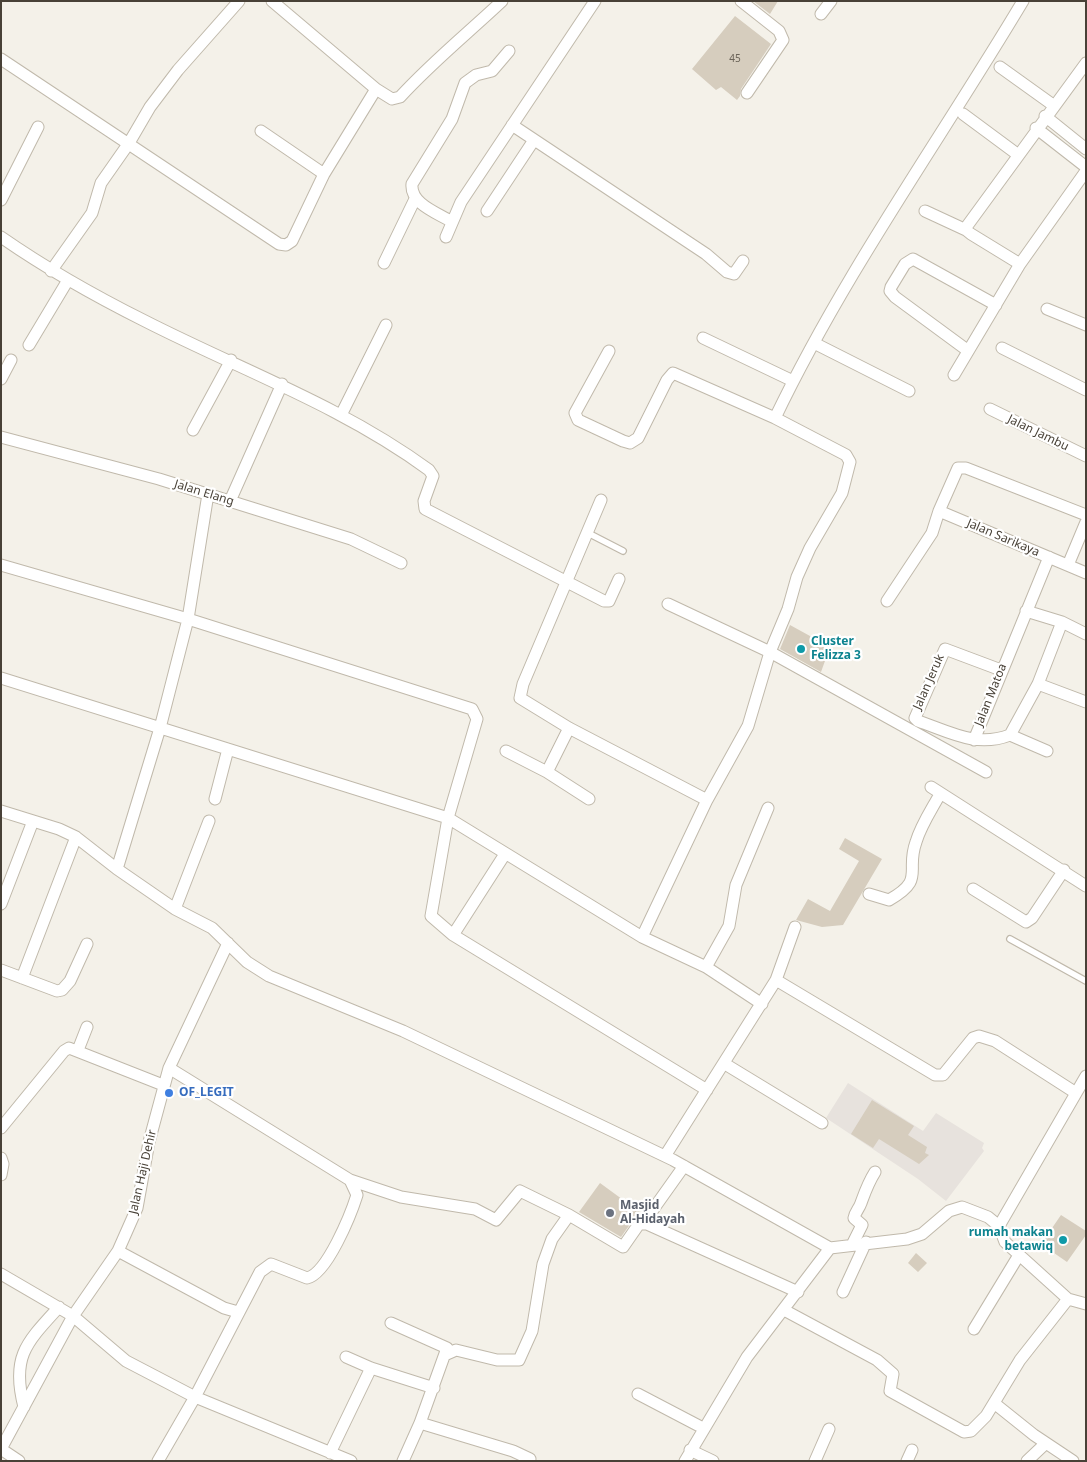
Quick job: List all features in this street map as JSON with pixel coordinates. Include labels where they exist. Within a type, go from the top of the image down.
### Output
[{"type":"street","points":[[51,271],[92,213],[101,183],[129,143],[150,106],[178,70],[239,1]]},
{"type":"street","points":[[272,1],[390,99],[400,96],[436,59],[464,37],[502,1]]},
{"type":"street","points":[[446,237],[461,202],[595,1]]},
{"type":"street","points":[[741,1],[779,31],[783,40],[747,93]]},
{"type":"street","points":[[820,14],[831,1]]},
{"type":"street","points":[[775,418],[814,343],[886,218],[1023,1]]},
{"type":"street","points":[[452,222],[415,199],[411,191],[414,179],[452,119],[465,83],[476,75],[492,71],[509,51]]},
{"type":"street","points":[[1,60],[279,244],[286,245],[292,241],[324,174],[376,89]]},
{"type":"street","points":[[966,230],[970,220],[1017,154],[1086,63]]},
{"type":"street","points":[[1000,67],[1053,106]]},
{"type":"street","points":[[963,114],[1017,154]]},
{"type":"street","points":[[1045,116],[1086,149]]},
{"type":"street","points":[[512,124],[706,254],[727,272],[734,274],[744,261]]},
{"type":"street","points":[[1,200],[38,127]]},
{"type":"street","points":[[1036,128],[1086,167]]},
{"type":"street","points":[[261,131],[324,174]]},
{"type":"street","points":[[487,211],[534,140]]},
{"type":"street","points":[[954,375],[1020,264],[1086,171]]},
{"type":"street","points":[[384,263],[415,199]]},
{"type":"street","points":[[925,211],[966,230],[1020,264]]},
{"type":"street","points":[[1,237],[51,271],[146,322],[282,384],[393,444],[429,470],[433,476],[424,501],[425,509],[607,602],[619,579]]},
{"type":"street","points":[[968,350],[895,297],[890,291],[905,264],[913,259],[996,305]]},
{"type":"street","points":[[29,345],[68,280]]},
{"type":"street","points":[[1047,309],[1086,325]]},
{"type":"street","points":[[341,415],[386,325]]},
{"type":"street","points":[[703,338],[793,381]]},
{"type":"street","points":[[814,343],[909,391]]},
{"type":"street","points":[[1002,348],[1086,390]]},
{"type":"street","points":[[609,351],[575,413],[578,420],[630,443],[638,438],[667,380],[673,373],[775,418],[842,451],[850,462],[842,492],[810,548],[770,652],[748,726],[707,800],[642,937]]},
{"type":"street","points":[[1,379],[11,360]]},
{"type":"street","points":[[193,430],[231,360]]},
{"type":"street","points":[[230,501],[282,384]]},
{"type":"street","name":"Jalan Jambu","points":[[990,409],[1086,456]]},
{"type":"street","name":"Jalan Elang","points":[[1,437],[208,494],[351,539],[400,564]]},
{"type":"street","points":[[886,601],[932,533],[955,471],[961,468],[1086,515]]},
{"type":"street","points":[[117,869],[160,728],[188,619],[208,494]]},
{"type":"street","points":[[601,500],[520,696],[569,728],[707,800]]},
{"type":"street","name":"Jalan Sarikaya","points":[[939,511],[1086,573]]},
{"type":"street","points":[[1068,565],[1086,522]]},
{"type":"street","name":"Jalan Matoa","points":[[1010,735],[994,741],[971,739],[1049,557]]},
{"type":"street","points":[[1,565],[188,619],[472,709],[477,719],[448,818],[431,916],[453,935],[707,1090]]},
{"type":"street","points":[[668,604],[770,652],[986,772]]},
{"type":"street","points":[[1026,611],[1062,622],[1086,634]]},
{"type":"street","points":[[1047,751],[1010,735],[1038,684],[1062,622]]},
{"type":"street","name":"Jalan Jeruk","points":[[971,739],[918,722],[914,718],[942,652],[948,649],[1001,670]]},
{"type":"street","points":[[1,678],[448,818],[642,937],[706,967],[762,1004]]},
{"type":"street","points":[[1038,684],[1086,702]]},
{"type":"street","points":[[547,772],[569,728]]},
{"type":"street","points":[[215,799],[228,749]]},
{"type":"street","points":[[506,750],[547,772],[589,799]]},
{"type":"street","points":[[869,894],[889,900],[909,886],[912,880],[914,845],[936,790],[1064,870],[1086,886]]},
{"type":"street","points":[[706,967],[729,926],[736,885],[768,808]]},
{"type":"street","points":[[1,810],[60,829],[76,837],[117,869],[175,909],[204,923],[247,962],[269,976],[403,1032],[665,1156],[830,1248],[866,1242],[907,1239],[922,1234],[956,1207],[976,1210],[999,1226],[1004,1242],[1068,1299],[1086,1304]]},
{"type":"street","points":[[1,904],[33,821]]},
{"type":"street","points":[[175,909],[209,821]]},
{"type":"street","points":[[22,978],[76,837]]},
{"type":"street","points":[[453,935],[505,854]]},
{"type":"street","points":[[973,888],[1026,922],[1032,918],[1064,870]]},
{"type":"street","points":[[665,1156],[725,1064],[776,980],[795,927]]},
{"type":"street","name":"Jalan Haji Dehir","points":[[19,1461],[1,1449],[74,1316],[118,1251],[137,1208],[149,1142],[169,1068],[228,943]]},
{"type":"street","points":[[1,970],[57,991],[62,990],[70,981],[87,944]]},
{"type":"street","points":[[776,980],[936,1075],[943,1075],[973,1038],[979,1036],[995,1041],[1076,1093]]},
{"type":"street","points":[[78,1050],[87,1027]]},
{"type":"street","points":[[1,1128],[68,1048],[78,1050],[163,1085]]},
{"type":"street","points":[[725,1064],[822,1123]]},
{"type":"street","points":[[169,1068],[350,1180],[401,1197],[475,1208],[496,1220],[520,1191],[569,1215],[623,1247],[639,1224],[647,1224],[798,1292]]},
{"type":"street","points":[[999,1226],[1086,1076]]},
{"type":"street","points":[[1,1158],[1,1175]]},
{"type":"street","points":[[652,1212],[684,1166]]},
{"type":"street","points":[[852,1245],[862,1225],[854,1218],[855,1212],[861,1204],[865,1187],[874,1172]]},
{"type":"street","points":[[158,1461],[195,1396],[260,1272],[271,1264],[307,1278],[315,1275],[329,1256],[351,1213],[357,1195],[356,1188],[350,1180]]},
{"type":"street","points":[[447,1354],[456,1350],[497,1360],[519,1360],[532,1331],[543,1264],[552,1239],[569,1215]]},
{"type":"street","points":[[843,1292],[866,1242]]},
{"type":"street","points":[[713,1461],[688,1456],[746,1357],[798,1292],[830,1248]]},
{"type":"street","points":[[118,1251],[224,1308],[238,1312]]},
{"type":"street","points":[[974,1329],[1019,1255]]},
{"type":"street","points":[[1,1274],[74,1316],[126,1361],[195,1396],[351,1461]]},
{"type":"street","points":[[784,1310],[877,1360],[893,1374],[890,1391],[964,1432],[971,1431],[979,1424],[1020,1360],[1068,1299]]},
{"type":"street","points":[[24,1407],[18,1383],[20,1361],[33,1336],[58,1307]]},
{"type":"street","points":[[391,1323],[441,1343],[447,1348],[447,1354],[434,1388],[403,1461]]},
{"type":"street","points":[[346,1357],[371,1368],[434,1388]]},
{"type":"street","points":[[330,1453],[371,1368]]},
{"type":"street","points":[[638,1394],[703,1428]]},
{"type":"street","points":[[994,1403],[1073,1461]]},
{"type":"street","points":[[420,1423],[513,1451],[530,1458]]},
{"type":"street","points":[[815,1461],[829,1430]]},
{"type":"street","points":[[1027,1461],[1046,1443]]},
{"type":"street","points":[[907,1461],[912,1450]]},
{"type":"lane","points":[[588,533],[623,552]]},
{"type":"lane","points":[[1010,939],[1086,981]]},
{"type":"shaded area","points":[[848,1083],[923,1131],[936,1113],[984,1143],[982,1148],[984,1151],[946,1201],[918,1179],[826,1118]]},
{"type":"building","points":[[753,1],[778,1],[770,14]]},
{"type":"building","points":[[735,16],[771,44],[741,89],[737,100],[721,87],[716,90],[692,69]]},
{"type":"building","name":"Cluster Felizza 3","points":[[790,625],[830,647],[821,672],[780,649]]},
{"type":"building","points":[[845,838],[882,859],[843,925],[822,927],[796,920],[808,899],[830,911],[859,861],[839,849]]},
{"type":"building","points":[[872,1100],[914,1126],[908,1135],[927,1147],[925,1153],[929,1155],[919,1164],[879,1139],[873,1148],[851,1134]]},
{"type":"building","name":"Masjid Al-Hidayah","points":[[600,1183],[641,1213],[633,1220],[621,1237],[579,1212]]},
{"type":"building","name":"rumah makan betawiq","points":[[1061,1215],[1086,1231],[1086,1235],[1067,1262],[1041,1244]]},
{"type":"building","points":[[916,1253],[927,1263],[918,1272],[908,1263]]},
{"type":"place","name":"Cluster Felizza 3","points":[[801,649]]},
{"type":"place","name":"OF_LEGIT","points":[[169,1093]]},
{"type":"place","name":"Masjid Al-Hidayah","points":[[610,1213]]},
{"type":"place","name":"rumah makan betawiq","points":[[1063,1240]]}]
